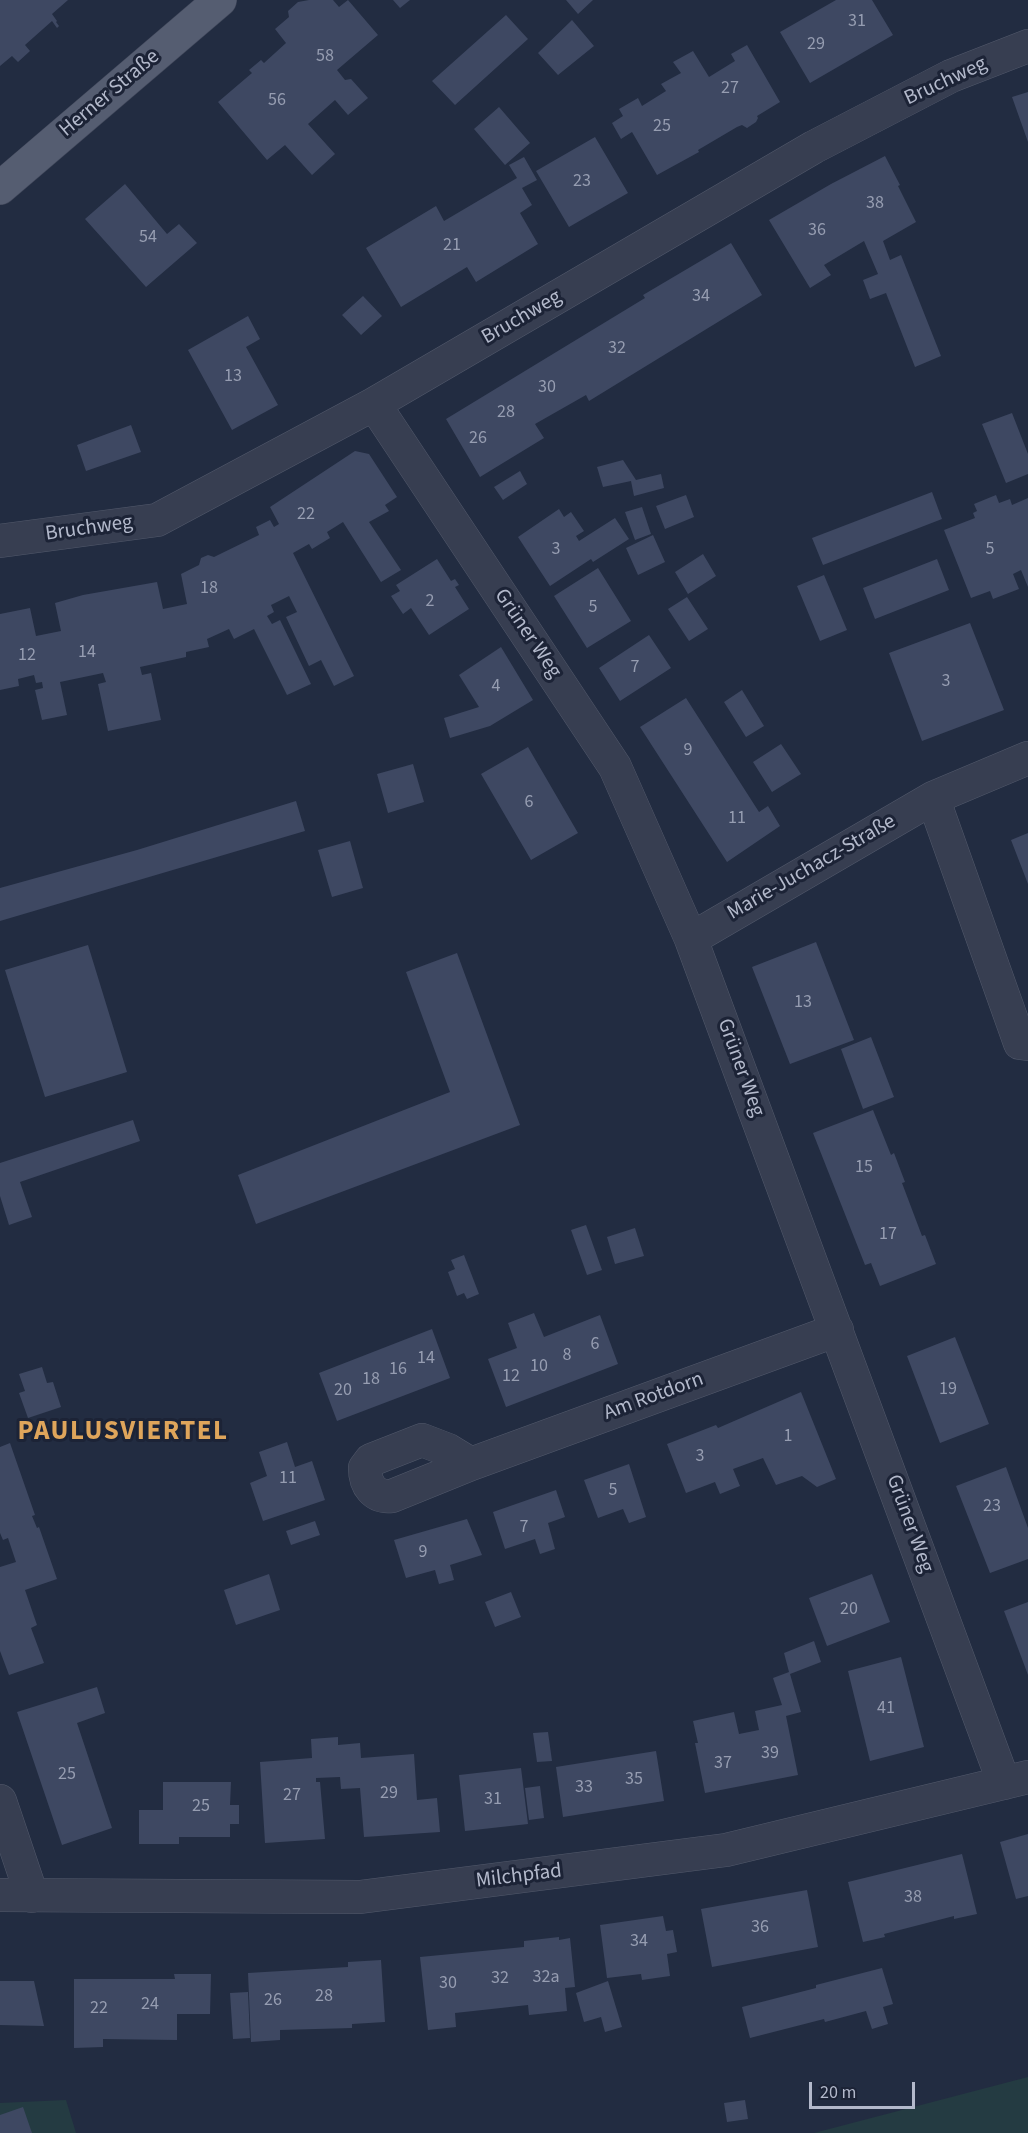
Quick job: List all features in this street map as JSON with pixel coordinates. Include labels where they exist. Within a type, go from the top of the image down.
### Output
[{"type":"main road","name":"Herner Straße","points":[[0,188],[220,0]]},
{"type":"street","name":"Bruchweg","points":[[0,541],[156,520],[374,404],[814,147],[951,76],[1028,46]]},
{"type":"street","name":"Grüner Weg","points":[[374,404],[615,767],[691,939],[837,1330],[1016,1780]]},
{"type":"street","name":"Marie-Juchacz-Straße","points":[[691,939],[933,798],[1028,758]]},
{"type":"street","points":[[933,798],[1020,1043],[1028,1044]]},
{"type":"street","name":"Am Rotdorn","points":[[471,1464],[837,1330]]},
{"type":"street","name":"Milchpfad","points":[[16,1896],[360,1897],[726,1850],[1016,1780]]},
{"type":"street","points":[[0,1801],[16,1896]]},
{"type":"shaded area","points":[[1028,2077],[1028,2133],[814,2133]]},
{"type":"shaded area","points":[[66,2100],[76,2133],[0,2133],[0,2103]]},
{"type":"building","points":[[0,0],[68,0],[52,14],[59,26],[57,28],[52,21],[25,45],[30,51],[18,62],[12,56],[0,66]]},
{"type":"building","points":[[333,0],[339,7],[348,0],[378,35],[337,70],[345,80],[351,79],[368,98],[348,115],[335,100],[308,124],[335,154],[312,175],[285,145],[267,160],[218,102],[252,73],[249,70],[261,60],[264,63],[286,43],[275,29],[289,17],[288,11],[298,2]]},
{"type":"building","points":[[393,0],[410,0],[400,8]]},
{"type":"building","points":[[566,0],[593,0],[578,14]]},
{"type":"building","points":[[836,0],[872,0],[893,35],[810,83],[780,32]]},
{"type":"building","points":[[506,15],[528,39],[455,105],[432,81]]},
{"type":"building","points":[[572,20],[594,46],[558,75],[538,53]]},
{"type":"building","points":[[747,45],[780,102],[757,116],[756,122],[747,128],[742,125],[737,127],[698,150],[699,152],[657,175],[632,132],[621,139],[612,123],[623,116],[619,109],[638,98],[642,106],[666,91],[661,84],[681,73],[673,62],[693,51],[709,77],[735,61],[731,54]]},
{"type":"building","points":[[1028,92],[1028,142],[1012,97]]},
{"type":"building","points":[[499,107],[530,143],[505,165],[474,129]]},
{"type":"building","points":[[595,137],[628,193],[569,227],[536,171]]},
{"type":"building","points":[[885,156],[916,222],[883,241],[890,260],[901,255],[941,356],[915,367],[886,293],[870,299],[863,280],[878,274],[864,241],[824,265],[831,275],[810,288],[769,220]]},
{"type":"building","points":[[524,157],[537,180],[522,188],[532,205],[520,213],[538,244],[476,282],[467,267],[401,307],[366,248],[436,206],[444,221],[517,178],[509,165]]},
{"type":"building","points":[[125,184],[167,234],[179,224],[197,243],[146,287],[85,219]]},
{"type":"building","points":[[731,243],[762,295],[589,401],[586,395],[535,424],[544,438],[480,477],[446,419],[645,298],[643,295]]},
{"type":"building","points":[[363,296],[382,316],[361,335],[342,315]]},
{"type":"building","points":[[248,316],[260,339],[246,347],[278,405],[232,430],[188,350]]},
{"type":"building","points":[[1012,413],[1028,454],[1028,474],[1006,483],[982,424]]},
{"type":"building","points":[[131,425],[141,452],[86,471],[77,445]]},
{"type":"building","points":[[355,451],[369,454],[397,497],[385,505],[389,511],[369,522],[401,570],[381,582],[343,522],[327,532],[330,538],[312,549],[309,544],[293,553],[354,676],[334,686],[321,660],[309,666],[286,617],[297,612],[289,596],[271,605],[274,612],[267,616],[272,624],[280,620],[311,684],[287,695],[254,629],[234,639],[229,629],[207,639],[209,647],[186,652],[186,657],[140,667],[142,675],[151,673],[161,720],[108,731],[98,684],[106,682],[103,673],[60,682],[67,715],[42,720],[35,690],[43,688],[42,682],[36,683],[34,675],[18,679],[19,686],[0,690],[0,614],[30,608],[36,636],[61,631],[55,603],[83,595],[157,582],[163,609],[187,604],[181,574],[199,565],[201,558],[208,555],[214,557],[259,535],[256,527],[270,520],[274,527],[279,524],[270,507]]},
{"type":"building","points":[[623,460],[636,480],[661,474],[664,488],[634,496],[631,481],[603,487],[597,467]]},
{"type":"building","points":[[520,471],[527,484],[503,500],[494,487]]},
{"type":"building","points":[[932,492],[942,519],[823,565],[812,538]]},
{"type":"building","points":[[686,495],[694,517],[665,529],[656,506]]},
{"type":"building","points":[[996,495],[999,503],[1010,499],[1012,505],[1028,498],[1028,587],[1021,570],[1013,574],[1019,589],[993,599],[990,591],[971,598],[944,530],[975,518],[973,513],[977,511],[974,504]]},
{"type":"building","points":[[642,507],[651,534],[635,540],[625,512]]},
{"type":"building","points":[[559,509],[564,517],[571,512],[584,531],[576,536],[579,541],[615,518],[629,539],[593,562],[591,559],[550,586],[518,537]]},
{"type":"building","points":[[653,535],[665,562],[638,575],[626,548]]},
{"type":"building","points":[[703,554],[716,576],[688,594],[675,572]]},
{"type":"building","points":[[437,559],[451,581],[455,579],[459,585],[455,587],[469,609],[429,635],[411,608],[403,614],[391,596],[400,591],[396,585]]},
{"type":"building","points":[[937,559],[949,590],[875,619],[863,588]]},
{"type":"building","points":[[598,568],[631,621],[587,648],[554,596]]},
{"type":"building","points":[[824,575],[847,630],[820,641],[797,586]]},
{"type":"building","points":[[687,597],[708,629],[689,641],[668,609]]},
{"type":"building","points":[[970,623],[1004,710],[922,741],[889,653]]},
{"type":"building","points":[[649,635],[671,668],[620,701],[599,668]]},
{"type":"building","points":[[501,647],[533,700],[490,726],[450,738],[444,718],[479,707],[459,675]]},
{"type":"building","points":[[742,690],[764,726],[746,737],[724,702]]},
{"type":"building","points":[[686,698],[759,812],[768,806],[780,826],[727,862],[640,727]]},
{"type":"building","points":[[781,744],[801,774],[772,792],[753,762]]},
{"type":"building","points":[[528,747],[578,833],[531,860],[481,774]]},
{"type":"building","points":[[413,764],[424,802],[388,813],[377,774]]},
{"type":"building","points":[[296,801],[305,831],[0,921],[0,888],[137,850]]},
{"type":"building","points":[[1028,833],[1028,884],[1011,840]]},
{"type":"building","points":[[350,841],[363,888],[332,897],[318,850]]},
{"type":"building","points":[[816,942],[854,1040],[790,1064],[752,967]]},
{"type":"building","points":[[88,945],[127,1072],[45,1097],[5,970]]},
{"type":"building","points":[[457,953],[520,1125],[256,1224],[238,1175],[450,1092],[406,972]]},
{"type":"building","points":[[871,1037],[894,1097],[863,1109],[841,1049]]},
{"type":"building","points":[[873,1110],[891,1155],[894,1153],[905,1182],[902,1183],[922,1236],[925,1235],[936,1264],[880,1286],[871,1263],[865,1265],[813,1133]]},
{"type":"building","points":[[133,1120],[140,1141],[20,1182],[32,1217],[9,1225],[0,1196],[0,1163]]},
{"type":"building","points":[[586,1225],[602,1270],[587,1275],[571,1230]]},
{"type":"building","points":[[635,1228],[644,1256],[615,1264],[607,1237]]},
{"type":"building","points":[[464,1255],[479,1294],[467,1299],[464,1293],[457,1296],[448,1272],[455,1269],[451,1260]]},
{"type":"building","points":[[534,1313],[544,1337],[600,1315],[618,1364],[506,1407],[488,1359],[517,1348],[508,1323]]},
{"type":"building","points":[[432,1329],[450,1378],[337,1421],[319,1373]]},
{"type":"building","points":[[955,1337],[989,1424],[940,1443],[907,1356]]},
{"type":"building","points":[[42,1367],[47,1383],[53,1382],[61,1407],[28,1418],[19,1393],[25,1391],[19,1374]]},
{"type":"building","points":[[801,1392],[836,1479],[817,1487],[802,1476],[776,1485],[763,1458],[733,1469],[740,1486],[720,1494],[715,1482],[686,1493],[667,1444],[716,1425],[718,1428]]},
{"type":"building","points":[[287,1442],[295,1467],[312,1461],[325,1500],[263,1521],[250,1483],[267,1476],[259,1452]]},
{"type":"building","points":[[10,1443],[35,1515],[32,1516],[37,1528],[39,1527],[57,1579],[25,1590],[37,1625],[31,1628],[44,1663],[9,1675],[0,1651],[0,1567],[16,1562],[8,1538],[3,1540],[0,1533],[0,1447]]},
{"type":"building","points":[[629,1464],[646,1517],[629,1523],[623,1509],[598,1518],[584,1480]]},
{"type":"building","points":[[1006,1467],[1028,1528],[1028,1559],[990,1573],[956,1486]]},
{"type":"building","points":[[556,1490],[565,1517],[548,1523],[555,1549],[540,1554],[535,1539],[505,1549],[493,1512]]},
{"type":"building","points":[[467,1519],[482,1555],[450,1565],[454,1580],[439,1584],[435,1570],[406,1578],[394,1540]]},
{"type":"building","points":[[315,1521],[320,1535],[291,1545],[286,1531]]},
{"type":"building","points":[[269,1574],[280,1610],[236,1625],[224,1590]]},
{"type":"building","points":[[872,1574],[890,1622],[827,1646],[809,1598]]},
{"type":"building","points":[[511,1592],[521,1617],[495,1627],[485,1602]]},
{"type":"building","points":[[1028,1602],[1028,1675],[1004,1611]]},
{"type":"building","points":[[814,1641],[821,1662],[790,1674],[801,1712],[786,1716],[798,1775],[705,1793],[693,1721],[734,1712],[739,1734],[759,1730],[755,1711],[782,1705],[773,1678],[789,1672],[784,1653]]},
{"type":"building","points":[[901,1657],[924,1747],[870,1761],[848,1671]]},
{"type":"building","points":[[97,1687],[105,1713],[77,1723],[112,1828],[62,1845],[17,1712]]},
{"type":"building","points":[[548,1732],[552,1761],[537,1762],[533,1733]]},
{"type":"building","points":[[338,1737],[338,1745],[360,1743],[361,1758],[414,1754],[417,1800],[437,1798],[440,1832],[364,1837],[360,1788],[341,1789],[340,1777],[316,1778],[316,1782],[320,1782],[325,1839],[265,1843],[260,1762],[312,1758],[311,1739]]},
{"type":"building","points":[[656,1751],[664,1801],[563,1817],[556,1767]]},
{"type":"building","points":[[521,1768],[528,1824],[465,1831],[459,1775]]},
{"type":"building","points":[[163,1782],[231,1782],[230,1805],[239,1805],[239,1824],[230,1824],[230,1837],[179,1837],[179,1844],[139,1844],[139,1810],[163,1810]]},
{"type":"building","points":[[540,1786],[544,1818],[529,1820],[525,1788]]},
{"type":"building","points":[[1028,1834],[1028,1896],[1016,1899],[1000,1842]]},
{"type":"building","points":[[962,1854],[977,1914],[954,1919],[954,1916],[884,1934],[885,1937],[863,1942],[848,1882]]},
{"type":"building","points":[[807,1890],[818,1947],[712,1967],[701,1909]]},
{"type":"building","points":[[663,1916],[666,1931],[673,1930],[677,1952],[667,1954],[670,1976],[642,1980],[641,1974],[607,1978],[600,1925]]},
{"type":"building","points":[[559,1937],[559,1940],[570,1938],[575,1987],[565,1988],[567,2011],[529,2015],[528,2005],[455,2013],[456,2027],[428,2030],[420,1957],[524,1947],[524,1941]]},
{"type":"building","points":[[381,1960],[385,2022],[352,2024],[352,2028],[280,2030],[280,2040],[251,2042],[248,1973],[348,1967],[348,1962]]},
{"type":"building","points":[[882,1968],[893,2004],[883,2007],[888,2024],[872,2029],[866,2011],[750,2038],[742,2007]]},
{"type":"building","points":[[174,1974],[211,1974],[210,2014],[177,2014],[177,2040],[103,2039],[103,2047],[74,2048],[74,1979],[175,1979]]},
{"type":"building","points":[[0,1981],[34,1981],[44,2026],[0,2025]]},
{"type":"building","points":[[608,1981],[622,2027],[605,2032],[601,2017],[584,2022],[576,1993]]},
{"type":"building","points":[[248,1992],[250,2038],[233,2039],[230,1993]]},
{"type":"building","points":[[745,2100],[748,2119],[727,2122],[724,2103]]},
{"type":"building","points":[[23,2107],[32,2133],[0,2133],[0,2115]]},
{"type":"district","name":"PAULUSVIERTEL","points":[[123,1433]]}]
